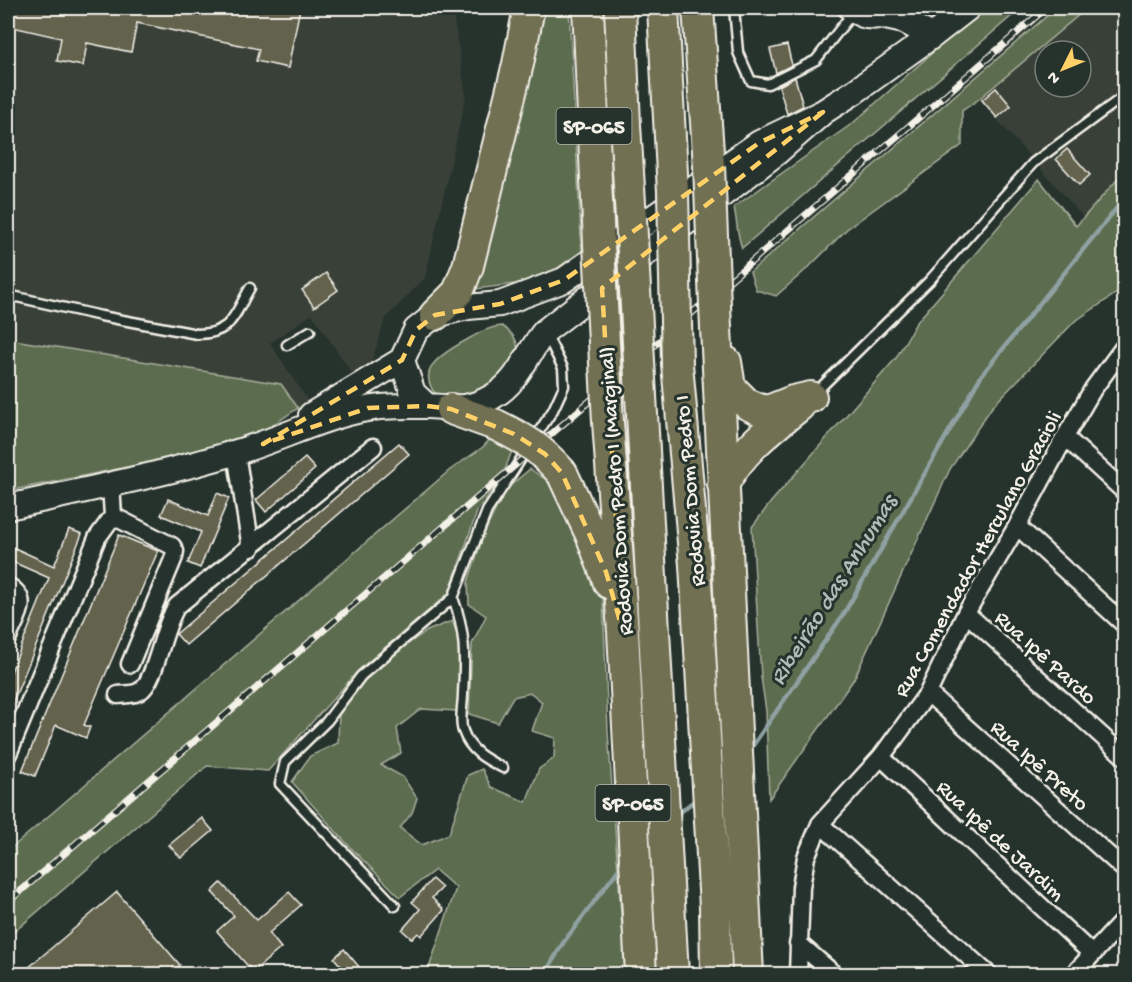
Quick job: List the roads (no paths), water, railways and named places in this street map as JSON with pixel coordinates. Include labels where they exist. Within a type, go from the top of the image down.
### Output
[{"type":"highway","points":[[435,315],[458,292],[468,266],[518,64],[529,8]]},
{"type":"highway","name":"Rodovia Dom Pedro I (Marginal)","points":[[588,8],[608,422],[623,632],[641,975]]},
{"type":"highway","name":"Rodovia Dom Pedro I","points":[[620,8],[673,975]]},
{"type":"highway","name":"Rodovia Dom Pedro I","points":[[663,8],[673,192],[677,364],[695,564],[716,975]]},
{"type":"highway","points":[[698,8],[709,166],[724,522],[748,975]]},
{"type":"highway","points":[[705,120],[714,104],[713,8]]},
{"type":"highway","points":[[716,328],[726,355],[730,387],[747,405],[768,411],[811,397]]},
{"type":"highway","points":[[723,485],[732,468],[743,455],[771,428],[811,397]]},
{"type":"highway","points":[[439,407],[496,425],[529,442],[545,454],[562,473],[578,504],[606,572],[623,632]]},
{"type":"street","points":[[853,9],[862,15],[888,12],[932,36]]},
{"type":"street","points":[[333,412],[368,408],[468,407],[506,388],[518,374],[539,339],[775,154],[823,112],[932,36],[959,9]]},
{"type":"street","points":[[8,507],[236,453],[263,444],[333,412],[402,360],[416,330],[435,315],[468,307],[500,304],[564,280],[759,143],[823,112]]},
{"type":"street","name":"Rua Comendador Herculano Gracioli","points":[[798,975],[801,887],[806,857],[820,824],[881,757],[928,693],[966,613],[1065,437],[1093,389],[1123,352]]},
{"type":"street","points":[[402,360],[413,393],[439,407]]},
{"type":"street","points":[[1065,437],[1125,491]]},
{"type":"street","points":[[118,694],[138,693],[147,684],[177,606],[373,447]]},
{"type":"street","points":[[236,453],[251,548]]},
{"type":"street","points":[[8,754],[97,538],[113,516],[111,484]]},
{"type":"street","points":[[113,516],[172,546],[175,551],[130,664]]},
{"type":"street","points":[[1017,526],[1125,624]]},
{"type":"street","points":[[8,586],[21,598],[21,605],[8,637]]},
{"type":"street","name":"Rua Ipê Pardo","points":[[966,613],[1125,756]]},
{"type":"street","name":"Rua Ipê Preto","points":[[928,693],[1125,869]]},
{"type":"street","name":"Rua Ipê de Jardim","points":[[881,757],[1092,954]]},
{"type":"street","points":[[820,824],[988,975]]},
{"type":"street","points":[[1074,975],[1125,920]]},
{"type":"street","points":[[798,943],[834,975]]},
{"type":"lane","points":[[734,8],[738,52],[751,81],[768,84],[816,60],[853,9]]},
{"type":"lane","points":[[811,397],[930,280],[1034,163],[1125,96]]},
{"type":"lane","points":[[8,295],[101,316],[196,334],[212,334],[226,327],[250,288]]},
{"type":"lane","points":[[287,345],[310,331]]},
{"type":"lane","points":[[395,906],[280,784],[285,762],[327,721],[361,676],[453,598],[487,511],[553,410],[564,386],[563,368],[539,339]]},
{"type":"lane","points":[[453,598],[464,632],[462,729],[469,744],[481,757],[503,768]]},
{"type":"waterway","name":"Ribeirão das Anhumas","points":[[749,751],[843,615],[981,376],[1124,199]]},
{"type":"waterway","name":"Ribeirão das Anhumas","points":[[675,816],[699,797]]},
{"type":"waterway","name":"Ribeirão das Anhumas","points":[[545,974],[563,943],[624,862]]},
{"type":"railway","points":[[8,902],[1046,8]]}]
